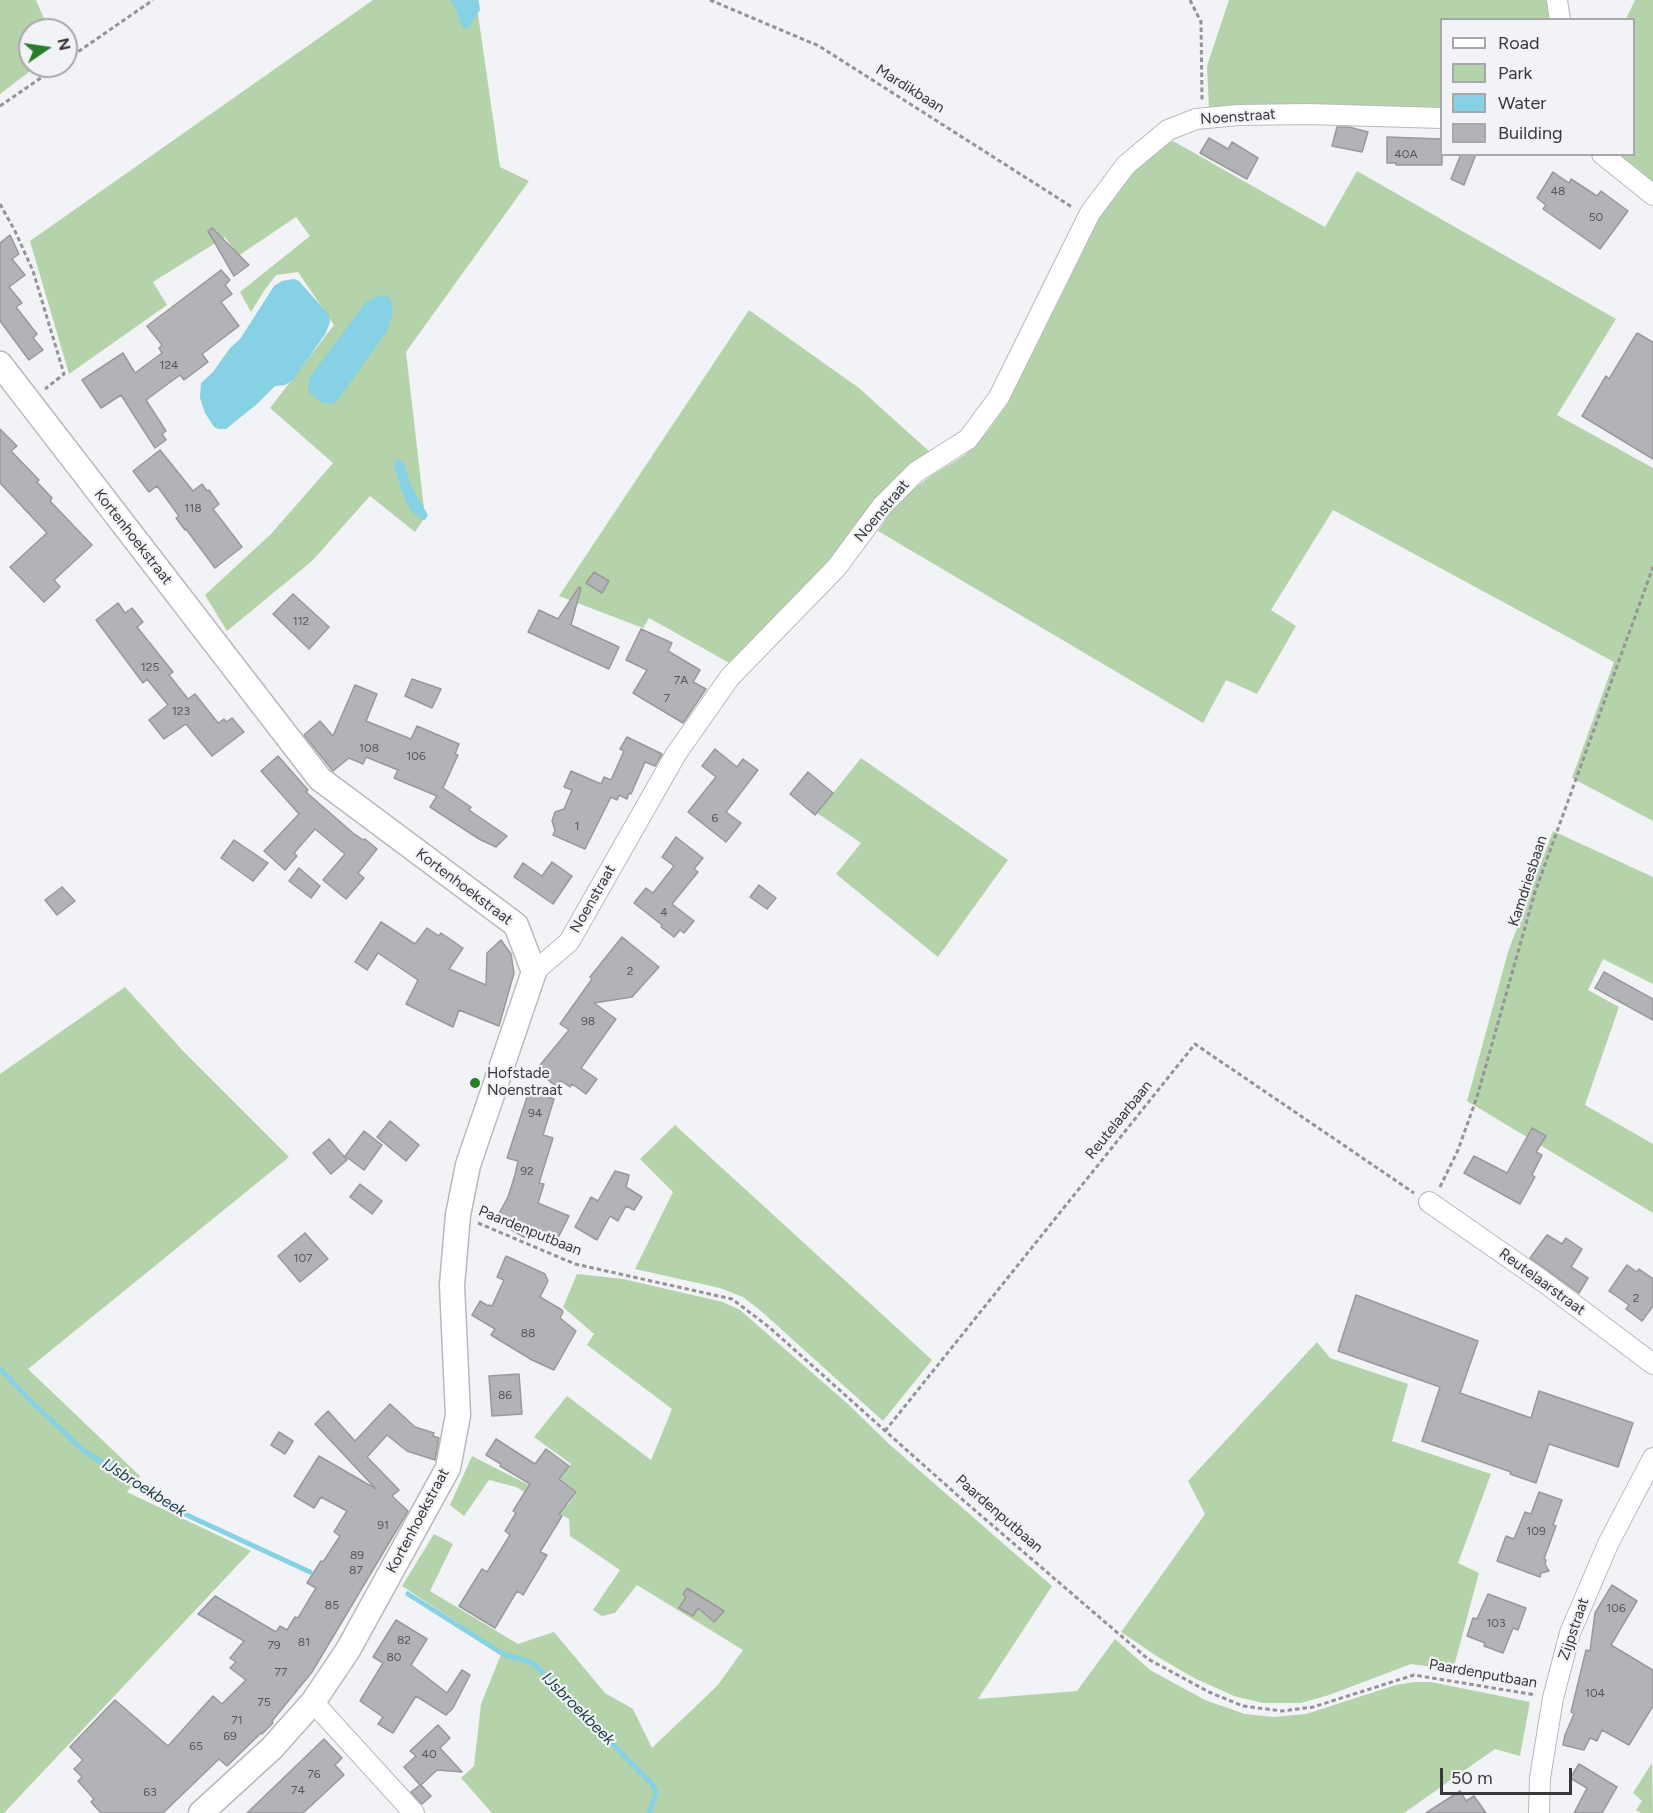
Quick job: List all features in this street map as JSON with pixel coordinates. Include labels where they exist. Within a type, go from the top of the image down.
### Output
[{"type":"street","points":[[1557,0],[1560,18]]},
{"type":"street","name":"Noenstraat","points":[[534,972],[569,942],[676,754],[730,677],[837,567],[882,506],[916,472],[968,439],[999,397],[1090,213],[1126,165],[1168,130],[1202,119],[1238,115],[1308,114],[1440,118]]},
{"type":"street","points":[[1604,156],[1653,195]]},
{"type":"street","name":"Kortenhoekstraat","points":[[0,364],[320,779],[516,925],[534,972],[468,1165],[458,1215],[452,1285],[459,1415],[448,1468],[348,1650],[313,1702],[272,1748],[201,1813]]},
{"type":"street","name":"Reutelaarstraat","points":[[1429,1202],[1544,1282],[1653,1364]]},
{"type":"street","name":"Zijpstraat","points":[[1539,1813],[1540,1778],[1553,1698],[1570,1633],[1608,1544],[1653,1458]]},
{"type":"street","points":[[313,1702],[414,1813]]},
{"type":"path","points":[[78,52],[153,0]]},
{"type":"path","name":"Mardikbaan","points":[[710,0],[819,46],[1068,205],[1090,213]]},
{"type":"path","points":[[1190,0],[1201,22],[1202,119]]},
{"type":"path","points":[[0,106],[41,78]]},
{"type":"path","points":[[0,204],[33,271],[64,374],[30,402]]},
{"type":"path","name":"Kamdriesbaan","points":[[1429,1202],[1438,1191],[1458,1150],[1477,1097],[1535,892],[1653,567]]},
{"type":"path","name":"Reutelaarbaan","points":[[885,1431],[1195,1044],[1429,1202]]},
{"type":"path","name":"Paardenputbaan","points":[[458,1215],[575,1264],[732,1299],[769,1327],[1148,1659],[1209,1692],[1243,1706],[1282,1711],[1312,1707],[1414,1675],[1553,1698]]},
{"type":"green space","points":[[0,0],[36,0],[44,18],[18,18],[18,78],[21,78],[0,94]]},
{"type":"green space","points":[[373,0],[476,0],[500,167],[529,181],[406,352],[425,517],[415,532],[370,496],[312,561],[227,631],[205,595],[271,534],[333,463],[270,408],[334,325],[298,272],[276,275],[251,312],[240,292],[310,236],[296,217],[238,256],[225,237],[153,282],[167,305],[69,374],[30,241]]},
{"type":"green space","points":[[1229,0],[1550,0],[1553,18],[1440,18],[1440,110],[1209,109],[1207,66]]},
{"type":"green space","points":[[1635,0],[1653,0],[1653,183],[1617,156],[1635,156],[1635,18],[1626,18]]},
{"type":"green space","points":[[1173,141],[1325,227],[1357,171],[1616,319],[1557,415],[1653,468],[1653,821],[1572,778],[1614,662],[1333,510],[1271,610],[1296,626],[1257,694],[1226,680],[1203,723],[878,531],[898,501],[932,475],[965,455],[988,431],[1008,403],[1035,337],[1081,243],[1126,175],[1154,151]]},
{"type":"green space","points":[[749,310],[859,388],[931,453],[820,576],[733,665],[649,618],[643,628],[559,596]]},
{"type":"green space","points":[[861,758],[1008,860],[938,957],[836,874],[861,843],[817,813]]},
{"type":"green space","points":[[1553,831],[1653,877],[1653,984],[1603,959],[1588,990],[1619,1007],[1585,1105],[1653,1144],[1653,1213],[1467,1101],[1508,952]]},
{"type":"green space","points":[[125,987],[184,1052],[289,1157],[28,1369],[140,1476],[127,1492],[251,1551],[4,1813],[0,1813],[0,1074]]},
{"type":"green space","points":[[675,1125],[932,1360],[883,1421],[743,1297],[720,1288],[635,1269],[673,1192],[640,1159]]},
{"type":"green space","points":[[577,1274],[623,1279],[723,1302],[740,1310],[1052,1586],[978,1699],[1077,1691],[1115,1639],[1150,1670],[1205,1700],[1245,1714],[1274,1717],[1306,1714],[1396,1685],[1414,1682],[1431,1682],[1530,1702],[1520,1756],[1495,1749],[1404,1813],[492,1813],[461,1778],[474,1766],[481,1704],[502,1652],[402,1586],[434,1534],[453,1544],[430,1591],[518,1644],[554,1632],[605,1693],[633,1709],[652,1748],[718,1685],[743,1650],[637,1585],[615,1613],[602,1616],[593,1610],[620,1570],[570,1536],[569,1519],[516,1487],[489,1480],[464,1516],[450,1505],[472,1456],[568,1505],[577,1492],[560,1479],[571,1464],[534,1437],[567,1396],[651,1460],[672,1409],[587,1345],[594,1334],[563,1307]]},
{"type":"green space","points":[[1317,1342],[1330,1358],[1408,1384],[1392,1441],[1491,1474],[1458,1563],[1479,1573],[1453,1670],[1411,1664],[1329,1695],[1301,1703],[1263,1703],[1234,1696],[1194,1678],[1121,1632],[1205,1514],[1188,1481]]},
{"type":"green space","points":[[1652,1763],[1653,1813],[1641,1813],[1636,1810],[1642,1801],[1633,1793]]},
{"type":"water","points":[[450,0],[478,0],[480,10],[466,29],[462,27]]},
{"type":"water","points":[[294,279],[299,281],[329,315],[330,322],[326,333],[293,380],[285,385],[275,386],[226,429],[214,427],[205,413],[200,398],[201,383],[240,339],[274,286],[282,281]]},
{"type":"water","points":[[386,295],[391,299],[393,312],[387,331],[338,400],[328,404],[321,402],[308,392],[309,378],[366,302],[377,296]]},
{"type":"water","points":[[396,460],[404,463],[410,484],[428,515],[425,520],[410,510],[394,465]]},
{"type":"building","points":[[1337,127],[1349,127],[1368,132],[1362,152],[1332,146]]},
{"type":"building","points":[[1387,137],[1440,139],[1442,165],[1387,163]]},
{"type":"building","points":[[1209,138],[1228,149],[1232,142],[1258,158],[1247,179],[1200,153]]},
{"type":"building","points":[[1460,156],[1475,156],[1464,185],[1451,179]]},
{"type":"building","points":[[1553,172],[1569,183],[1571,179],[1597,196],[1601,191],[1628,211],[1600,249],[1543,209],[1546,205],[1537,198]]},
{"type":"building","points":[[212,228],[249,265],[234,276],[208,231]]},
{"type":"building","points":[[10,235],[19,254],[12,259],[25,275],[9,287],[22,303],[16,307],[37,334],[33,338],[43,350],[29,360],[0,321],[0,243]]},
{"type":"building","points":[[221,270],[230,280],[225,285],[232,294],[221,302],[239,326],[202,354],[208,362],[184,380],[180,375],[146,400],[166,431],[162,434],[166,440],[155,448],[121,395],[101,408],[82,380],[123,353],[135,373],[162,353],[159,348],[162,345],[147,326]]},
{"type":"building","points":[[1637,333],[1653,342],[1653,459],[1582,416],[1606,376],[1609,379]]},
{"type":"building","points":[[0,429],[17,446],[11,451],[39,480],[37,482],[52,498],[50,501],[92,545],[54,580],[60,587],[44,602],[10,567],[47,533],[0,483]]},
{"type":"building","points":[[160,450],[193,491],[202,484],[207,491],[209,490],[219,504],[213,509],[242,547],[215,568],[176,518],[179,516],[157,486],[149,492],[133,471]]},
{"type":"building","points":[[594,572],[609,581],[602,593],[586,583]]},
{"type":"building","points":[[579,587],[581,588],[571,625],[619,647],[609,669],[528,632],[539,610],[558,619]]},
{"type":"building","points":[[293,594],[329,627],[309,649],[273,614]]},
{"type":"building","points":[[118,603],[125,613],[132,608],[143,622],[137,627],[173,672],[169,675],[188,699],[195,694],[218,723],[232,718],[244,732],[212,756],[186,724],[164,739],[149,720],[168,705],[147,679],[143,683],[96,620]]},
{"type":"building","points":[[641,629],[672,643],[668,651],[700,670],[693,682],[706,689],[683,723],[633,693],[647,670],[626,660]]},
{"type":"building","points":[[412,679],[441,689],[432,708],[405,696]]},
{"type":"building","points":[[355,685],[377,694],[366,721],[411,739],[417,726],[459,744],[455,754],[458,755],[443,788],[471,807],[469,810],[507,836],[496,847],[479,839],[430,807],[437,796],[394,778],[398,770],[366,757],[363,764],[349,758],[333,771],[304,735],[320,721],[333,736]]},
{"type":"building","points":[[627,737],[662,754],[655,766],[645,762],[627,799],[619,795],[617,800],[611,797],[585,849],[553,835],[555,830],[552,821],[555,812],[564,809],[572,790],[564,787],[571,771],[601,784],[604,777],[611,780],[624,751],[620,749]]},
{"type":"building","points":[[715,749],[737,767],[743,759],[758,770],[726,812],[741,823],[726,842],[688,812],[716,777],[702,766]]},
{"type":"building","points":[[278,756],[308,790],[306,792],[353,833],[377,849],[358,873],[364,878],[346,899],[323,880],[345,854],[315,829],[294,853],[297,856],[285,870],[264,851],[299,814],[261,771]]},
{"type":"building","points":[[808,772],[833,793],[815,815],[790,794]]},
{"type":"building","points":[[676,837],[703,858],[694,869],[698,872],[672,904],[694,921],[684,933],[680,930],[674,937],[634,903],[646,888],[653,893],[674,866],[662,857]]},
{"type":"building","points":[[234,840],[268,863],[253,881],[221,858]]},
{"type":"building","points":[[552,862],[572,876],[553,904],[514,877],[523,863],[542,876]]},
{"type":"building","points":[[299,868],[320,886],[311,898],[289,881]]},
{"type":"building","points":[[759,885],[776,898],[767,909],[750,897]]},
{"type":"building","points":[[62,887],[75,901],[57,915],[45,900]]},
{"type":"building","points":[[381,922],[415,944],[427,928],[439,936],[441,933],[463,948],[449,969],[486,985],[487,953],[501,940],[511,954],[514,973],[499,1026],[459,1010],[453,1027],[406,1004],[418,980],[378,953],[367,970],[355,962]]},
{"type":"building","points":[[622,937],[659,967],[632,997],[594,1003],[616,1019],[581,1068],[597,1079],[586,1094],[572,1084],[570,1087],[560,1080],[558,1088],[536,1070],[569,1030],[560,1024],[592,979],[590,977]]},
{"type":"building","points":[[1604,972],[1653,999],[1653,1020],[1595,988]]},
{"type":"building","points":[[529,1091],[554,1099],[543,1135],[553,1138],[539,1183],[544,1184],[538,1203],[569,1216],[554,1246],[531,1234],[524,1237],[510,1229],[512,1225],[497,1217],[508,1197],[515,1175],[518,1161],[507,1158]]},
{"type":"building","points":[[390,1121],[419,1145],[406,1161],[377,1137]]},
{"type":"building","points":[[1532,1128],[1546,1136],[1536,1152],[1542,1155],[1532,1175],[1535,1177],[1520,1204],[1464,1173],[1474,1156],[1507,1173]]},
{"type":"building","points":[[364,1131],[382,1145],[364,1170],[345,1156]]},
{"type":"building","points":[[329,1139],[347,1160],[331,1174],[313,1153]]},
{"type":"building","points":[[615,1171],[629,1175],[626,1187],[642,1197],[634,1210],[626,1206],[618,1221],[610,1216],[597,1240],[575,1227],[591,1197],[598,1201]]},
{"type":"building","points":[[360,1184],[382,1201],[372,1214],[350,1197]]},
{"type":"building","points":[[305,1233],[328,1259],[300,1282],[278,1256]]},
{"type":"building","points":[[1547,1235],[1562,1244],[1566,1238],[1582,1249],[1571,1267],[1588,1278],[1579,1293],[1530,1258]]},
{"type":"building","points":[[506,1256],[545,1274],[548,1281],[540,1297],[562,1310],[560,1318],[576,1331],[554,1370],[532,1360],[491,1335],[495,1329],[472,1315],[480,1301],[492,1306],[504,1280],[497,1277]]},
{"type":"building","points":[[1627,1265],[1637,1272],[1639,1269],[1653,1279],[1653,1306],[1642,1321],[1626,1309],[1629,1305],[1609,1291]]},
{"type":"building","points":[[1356,1295],[1478,1341],[1460,1393],[1531,1418],[1539,1391],[1633,1423],[1618,1467],[1549,1444],[1536,1483],[1422,1441],[1440,1387],[1338,1351]]},
{"type":"building","points":[[519,1374],[522,1414],[492,1416],[489,1376]]},
{"type":"building","points":[[390,1404],[415,1427],[434,1433],[433,1436],[439,1438],[435,1460],[407,1451],[387,1435],[367,1457],[399,1490],[392,1496],[408,1511],[312,1672],[262,1734],[227,1766],[219,1759],[163,1813],[101,1813],[91,1802],[94,1799],[78,1781],[82,1777],[74,1769],[83,1760],[70,1747],[115,1700],[168,1746],[213,1696],[222,1704],[246,1680],[230,1668],[236,1662],[230,1658],[244,1641],[198,1614],[215,1596],[276,1632],[280,1626],[287,1630],[295,1617],[298,1618],[316,1588],[307,1583],[340,1536],[334,1532],[347,1511],[321,1497],[314,1508],[294,1496],[319,1456],[376,1489],[315,1424],[328,1411],[355,1441]]},
{"type":"building","points":[[279,1432],[293,1441],[285,1454],[271,1445]]},
{"type":"building","points":[[496,1439],[535,1464],[546,1449],[569,1466],[559,1479],[576,1492],[559,1514],[562,1516],[540,1552],[547,1555],[523,1595],[517,1591],[495,1628],[459,1606],[482,1569],[487,1572],[510,1535],[505,1531],[516,1513],[513,1511],[530,1484],[486,1455]]},
{"type":"building","points":[[1539,1492],[1562,1500],[1553,1525],[1556,1526],[1544,1559],[1549,1571],[1541,1573],[1540,1577],[1497,1561],[1506,1536],[1514,1539],[1525,1512],[1531,1514]]},
{"type":"building","points":[[1612,1585],[1637,1601],[1611,1645],[1653,1670],[1653,1706],[1629,1745],[1602,1730],[1597,1741],[1590,1738],[1584,1750],[1563,1745],[1574,1714],[1571,1712],[1586,1650],[1590,1651],[1595,1613]]},
{"type":"building","points":[[687,1588],[724,1611],[714,1622],[698,1608],[693,1616],[679,1608],[686,1597],[683,1594]]},
{"type":"building","points":[[1488,1594],[1526,1608],[1518,1630],[1513,1628],[1503,1653],[1467,1636],[1473,1618],[1477,1619]]},
{"type":"building","points":[[396,1620],[427,1639],[411,1665],[447,1693],[462,1670],[470,1675],[453,1708],[446,1715],[416,1696],[393,1733],[378,1724],[383,1717],[360,1701],[383,1663],[373,1657]]},
{"type":"building","points":[[438,1725],[450,1738],[440,1748],[462,1772],[437,1770],[421,1785],[431,1796],[422,1804],[411,1792],[420,1785],[404,1767],[416,1756],[410,1751]]},
{"type":"building","points":[[324,1739],[342,1758],[335,1765],[344,1775],[303,1813],[247,1813]]},
{"type":"building","points":[[1579,1764],[1617,1787],[1602,1813],[1574,1813],[1587,1788],[1570,1778]]},
{"type":"building","points":[[1460,1791],[1466,1801],[1474,1796],[1486,1813],[1426,1813]]},
{"type":"waterway","name":"IJsbroekbeek","points":[[0,1369],[84,1451],[189,1516],[310,1572]]},
{"type":"waterway","name":"IJsbroekbeek","points":[[408,1594],[503,1654],[533,1663],[653,1785],[656,1794],[649,1813]]},
{"type":"place","name":"Hofstade Noenstraat","points":[[475,1083]]}]
